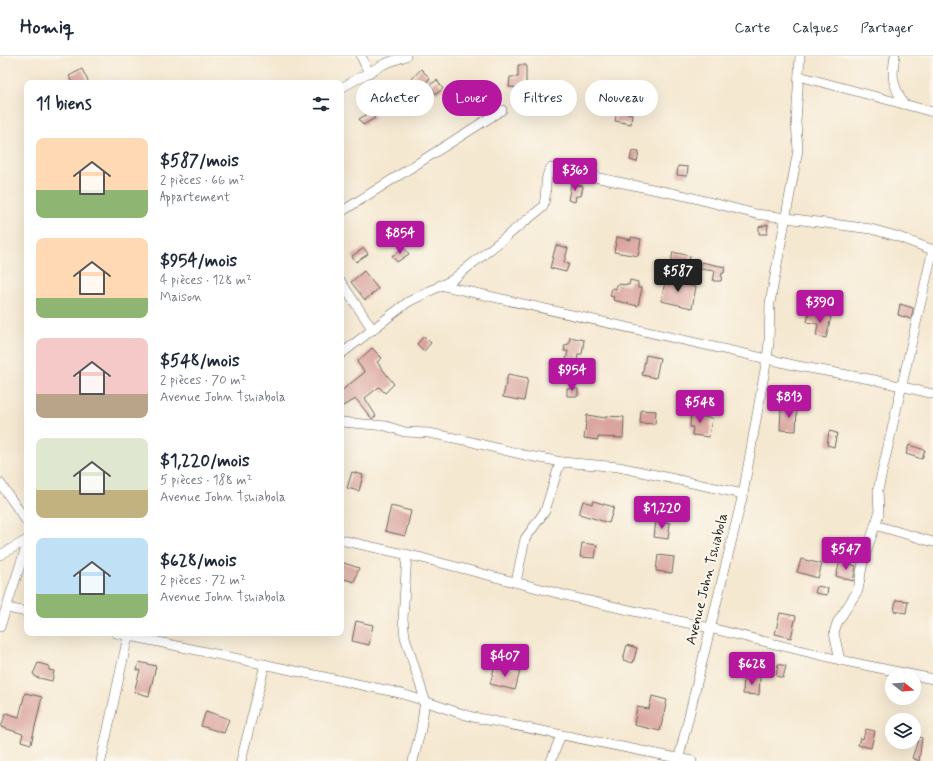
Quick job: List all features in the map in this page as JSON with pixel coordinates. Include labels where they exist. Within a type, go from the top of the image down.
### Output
[{"type":"street","points":[[361,56],[369,73]]},
{"type":"street","points":[[344,86],[384,64],[406,56]]},
{"type":"street","name":"Avenue John Tshiabola","points":[[679,759],[743,494],[767,358],[770,303],[798,150],[796,122],[800,56]]},
{"type":"street","points":[[895,56],[892,70],[893,84],[903,104]]},
{"type":"street","points":[[799,76],[933,112]]},
{"type":"street","points":[[344,210],[493,116]]},
{"type":"street","points":[[344,352],[408,302],[452,280],[543,207],[546,199],[548,172],[551,168],[686,196],[756,214],[870,229],[933,249],[900,387],[878,490],[879,514],[863,562],[858,590],[837,624],[834,633],[840,660]]},
{"type":"street","points":[[440,285],[798,366],[875,380],[933,394]]},
{"type":"street","points":[[344,286],[373,330]]},
{"type":"street","points":[[344,422],[386,426],[405,432],[429,433],[457,438],[524,455],[562,462],[619,467],[743,494]]},
{"type":"street","points":[[516,582],[525,539],[544,511],[559,466],[562,462]]},
{"type":"street","points":[[0,483],[24,518]]},
{"type":"street","points":[[875,525],[933,542]]},
{"type":"street","points":[[344,541],[407,554],[580,599],[710,628],[840,660],[933,679]]},
{"type":"street","points":[[0,555],[24,542]]},
{"type":"street","points":[[0,627],[24,554]]},
{"type":"street","points":[[407,554],[403,619],[405,637],[425,700],[421,729],[413,761]]},
{"type":"street","points":[[7,608],[24,611]]},
{"type":"street","points":[[101,761],[128,636],[265,664],[425,700],[473,717],[692,761]]},
{"type":"street","points":[[241,761],[265,664]]},
{"type":"street","points":[[552,761],[561,735]]},
{"type":"building","points":[[518,65],[526,65],[526,80],[510,80],[509,87],[510,77],[518,77]]},
{"type":"building","points":[[82,69],[88,80],[71,80],[69,76]]},
{"type":"building","points":[[421,69],[430,78],[428,80],[411,80]]},
{"type":"building","points":[[437,80],[442,88],[442,90],[436,94],[434,91],[434,82]]},
{"type":"building","points":[[364,116],[374,116],[375,118],[363,125],[359,119]]},
{"type":"building","points":[[616,116],[632,116],[631,124],[615,121]]},
{"type":"building","points":[[632,151],[639,152],[637,162],[630,160]]},
{"type":"building","points":[[678,166],[688,167],[687,176],[677,175]]},
{"type":"building","points":[[571,184],[583,186],[581,196],[576,196],[575,202],[568,200]]},
{"type":"building","points":[[404,223],[412,234],[405,240],[396,228]]},
{"type":"building","points":[[768,224],[767,234],[759,234],[759,227]]},
{"type":"building","points":[[617,237],[631,240],[631,237],[641,239],[638,256],[614,252]]},
{"type":"building","points":[[556,245],[568,248],[564,262],[569,264],[566,272],[550,268]]},
{"type":"building","points":[[364,248],[368,254],[356,262],[352,256]]},
{"type":"building","points":[[404,248],[409,254],[397,262],[392,256]]},
{"type":"building","points":[[673,252],[690,256],[688,266],[671,262]]},
{"type":"building","points":[[701,262],[725,267],[724,273],[722,273],[721,281],[713,281],[715,271],[700,269]]},
{"type":"building","points":[[364,271],[378,289],[365,300],[351,282]]},
{"type":"building","points":[[666,277],[679,280],[678,283],[696,287],[692,308],[661,301]]},
{"type":"building","points":[[630,280],[638,282],[638,288],[642,288],[638,306],[613,300],[614,297],[610,296],[612,288],[616,289],[617,284],[629,285]]},
{"type":"building","points":[[900,304],[913,308],[911,319],[898,315]]},
{"type":"building","points":[[809,312],[831,317],[826,338],[816,336],[818,324],[807,322]]},
{"type":"building","points":[[424,336],[431,343],[424,351],[417,344]]},
{"type":"building","points":[[570,337],[584,340],[582,354],[578,354],[576,368],[565,365],[568,351],[564,351],[565,345],[569,344]]},
{"type":"building","points":[[372,348],[382,358],[377,362],[394,384],[385,393],[379,387],[365,398],[376,416],[372,419],[356,399],[344,405],[344,389],[365,372],[357,362]]},
{"type":"building","points":[[646,355],[660,358],[656,378],[642,375]]},
{"type":"building","points":[[508,374],[528,378],[524,401],[503,397]]},
{"type":"building","points":[[567,388],[578,389],[578,396],[567,396]]},
{"type":"building","points":[[781,408],[797,408],[796,431],[780,430]]},
{"type":"building","points":[[641,410],[656,411],[655,424],[640,423]]},
{"type":"building","points":[[691,410],[703,412],[702,417],[712,418],[709,437],[692,435],[693,427],[690,427]]},
{"type":"building","points":[[587,415],[606,418],[606,416],[624,417],[623,438],[598,437],[598,440],[584,438]]},
{"type":"building","points":[[829,431],[837,433],[834,447],[827,445]]},
{"type":"building","points":[[909,445],[925,450],[922,459],[906,454]]},
{"type":"building","points":[[352,472],[363,475],[359,491],[347,488]]},
{"type":"building","points":[[583,501],[592,504],[593,501],[614,507],[609,523],[579,514]]},
{"type":"building","points":[[391,506],[411,511],[405,536],[385,531]]},
{"type":"building","points":[[656,521],[670,523],[668,539],[654,537]]},
{"type":"building","points":[[582,543],[597,545],[595,558],[580,557]]},
{"type":"building","points":[[658,555],[674,557],[672,573],[656,571]]},
{"type":"building","points":[[801,559],[822,564],[818,578],[797,572]]},
{"type":"building","points":[[840,561],[856,566],[853,581],[836,576]]},
{"type":"building","points":[[344,563],[359,568],[354,582],[344,579]]},
{"type":"building","points":[[817,586],[828,588],[827,595],[815,593]]},
{"type":"building","points":[[896,600],[908,601],[906,613],[894,611]]},
{"type":"building","points":[[780,613],[796,616],[791,638],[775,634]]},
{"type":"building","points":[[356,621],[373,625],[369,645],[352,641]]},
{"type":"building","points":[[627,645],[637,648],[633,663],[623,660]]},
{"type":"building","points":[[139,662],[156,666],[149,696],[134,692],[140,670],[137,670]]},
{"type":"building","points":[[38,663],[49,666],[49,670],[54,671],[52,681],[35,677],[33,674]]},
{"type":"building","points":[[778,664],[786,666],[783,678],[776,676]]},
{"type":"building","points":[[495,665],[520,671],[515,690],[490,684]]},
{"type":"building","points":[[744,676],[760,677],[759,695],[743,694]]},
{"type":"building","points":[[25,693],[42,697],[31,744],[21,741],[23,734],[1,727],[6,713],[19,717]]},
{"type":"building","points":[[652,696],[667,700],[660,731],[634,725],[637,707],[649,709]]},
{"type":"building","points":[[206,711],[229,719],[224,733],[201,726]]},
{"type":"building","points":[[866,729],[875,731],[871,748],[858,745],[860,738],[863,739]]},
{"type":"building","points":[[915,749],[921,749],[919,761],[912,758]]}]
